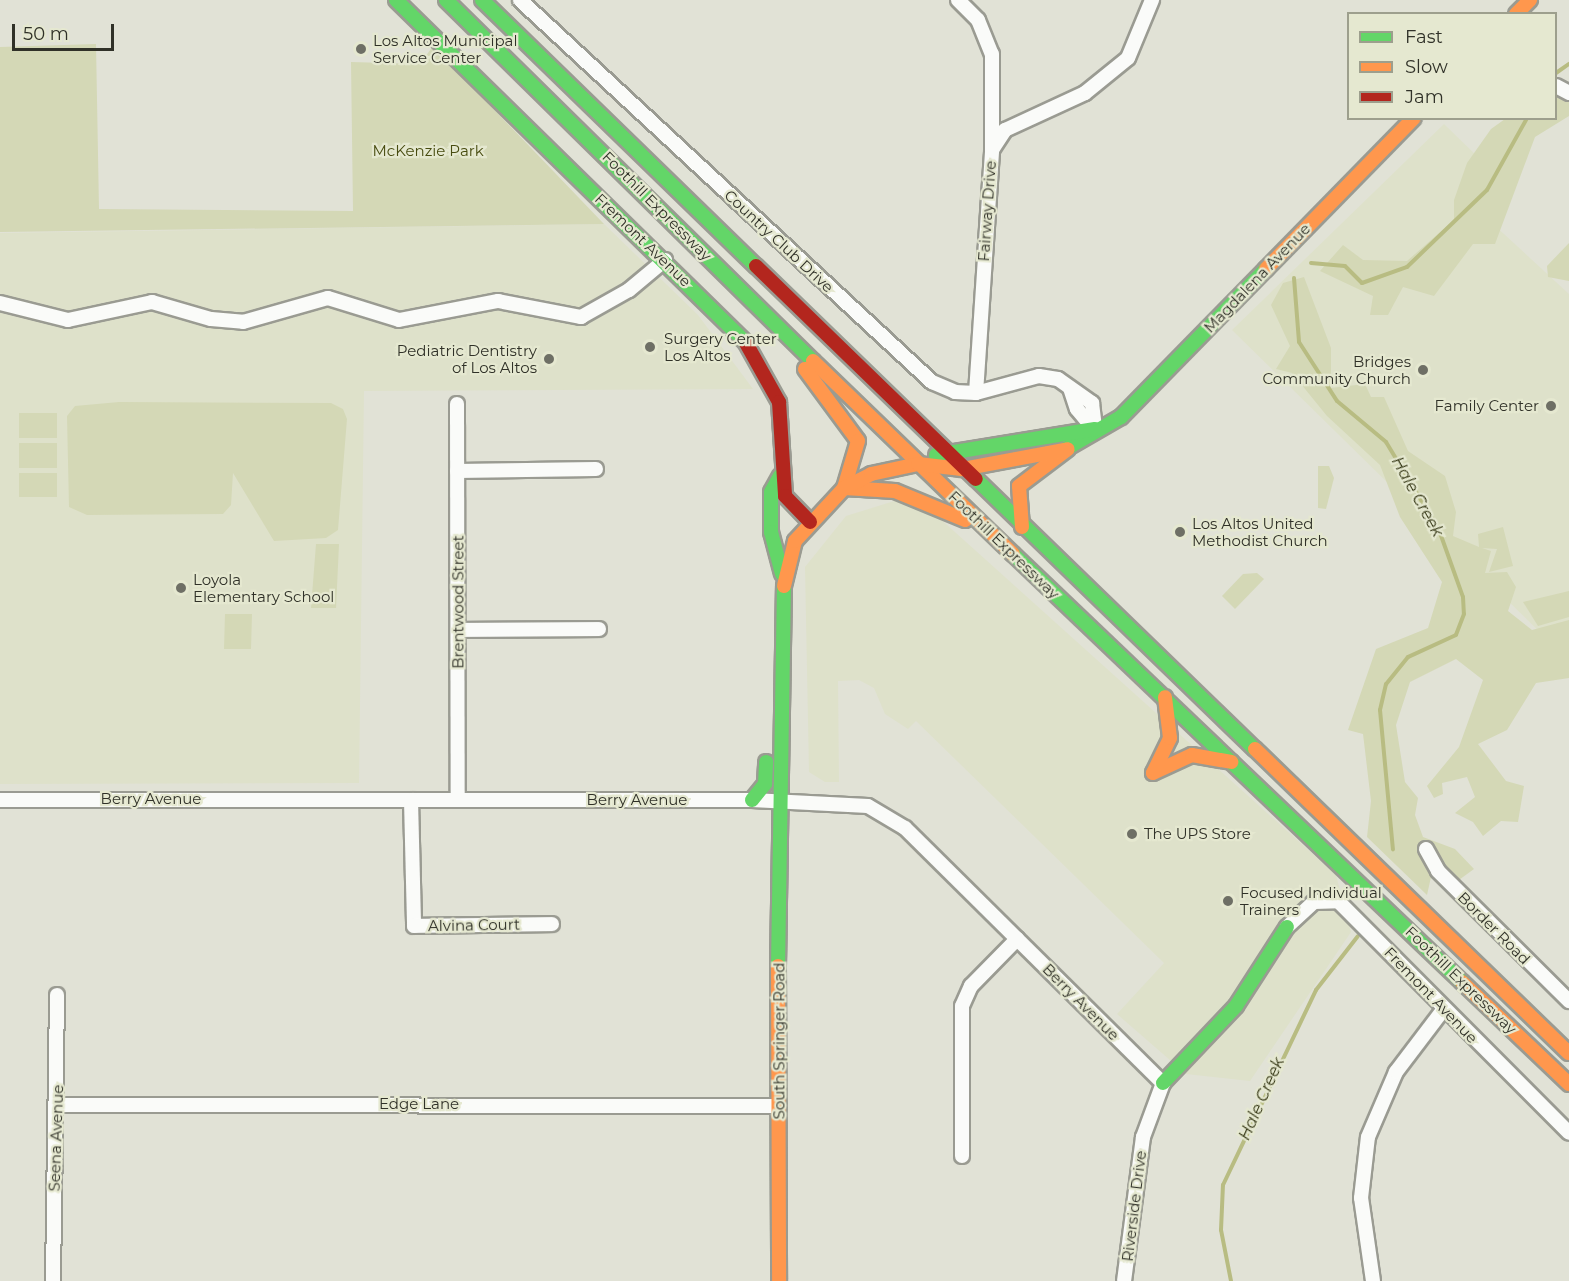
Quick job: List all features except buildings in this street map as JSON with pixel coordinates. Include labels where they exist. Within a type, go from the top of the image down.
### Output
[{"type":"main road","name":"Fremont Avenue","points":[[396,0],[665,261],[746,343],[771,381],[779,402],[781,473],[785,496],[810,522]]},
{"type":"main road","name":"Foothill Expressway","points":[[446,0],[918,464],[1234,762],[1569,1084]]},
{"type":"main road","name":"Foothill Expressway","points":[[482,0],[962,469],[1569,1053]]},
{"type":"main road","points":[[1518,12],[1530,0]]},
{"type":"main road","name":"Magdalena Avenue","points":[[918,464],[962,469],[1068,449],[1140,401],[1412,120]]},
{"type":"main road","points":[[789,337],[809,378],[858,441],[858,455],[844,488],[923,498],[990,533]]},
{"type":"main road","name":"Magdalena Avenue","points":[[918,464],[944,451],[1095,429]]},
{"type":"main road","points":[[1022,527],[1019,486],[1068,449]]},
{"type":"main road","name":"South Springer Road","points":[[779,1281],[777,753],[785,674],[784,581],[790,552],[810,522],[844,488],[871,474],[918,464]]},
{"type":"main road","points":[[781,473],[771,492],[771,532],[784,581]]},
{"type":"main road","points":[[1165,697],[1170,738],[1153,773],[1192,755],[1234,762]]},
{"type":"main road","points":[[752,800],[765,784],[765,763],[777,753]]},
{"type":"main road","name":"Riverside Drive","points":[[1163,1083],[1236,1006],[1287,927]]},
{"type":"street","name":"Country Club Drive","points":[[520,0],[932,382],[955,393],[976,393],[1039,376],[1070,388],[1077,409],[1095,429]]},
{"type":"street","points":[[958,0],[978,20],[992,54],[992,150]]},
{"type":"street","name":"Fairway Drive","points":[[976,393],[992,150],[1005,130],[1085,93],[1128,58],[1152,0]]},
{"type":"street","points":[[0,303],[68,320],[152,302],[211,320],[243,322],[328,298],[399,320],[498,301],[581,317],[629,290],[665,261]]},
{"type":"street","name":"Brentwood Street","points":[[457,404],[458,799]]},
{"type":"street","points":[[457,471],[596,469]]},
{"type":"street","points":[[458,630],[599,629]]},
{"type":"street","name":"Berry Avenue","points":[[0,800],[778,800],[868,806],[905,828],[1163,1083]]},
{"type":"street","name":"Alvina Court","points":[[411,800],[414,926],[552,924]]},
{"type":"street","name":"Border Road","points":[[1426,849],[1438,871],[1569,1000]]},
{"type":"street","name":"Fremont Avenue","points":[[1287,927],[1314,902],[1338,901],[1443,1010],[1569,1133]]},
{"type":"street","points":[[962,1156],[962,1006],[971,986],[1017,939]]},
{"type":"street","name":"Seena Avenue","points":[[53,1281],[59,1105],[57,995]]},
{"type":"street","points":[[1373,1281],[1361,1198],[1368,1137],[1396,1072],[1443,1010]]},
{"type":"street","name":"Riverside Drive","points":[[1125,1281],[1143,1137],[1163,1083]]},
{"type":"street","name":"Edge Lane","points":[[59,1105],[779,1106]]},
{"type":"shaded area","points":[[1444,124],[1480,159],[1467,200],[1569,294],[1569,636],[1556,648],[1232,330]]},
{"type":"shaded area","points":[[604,224],[698,315],[753,389],[364,391],[359,783],[0,784],[0,233]]},
{"type":"shaded area","points":[[904,498],[936,515],[1336,875],[1351,932],[1250,1081],[1186,1074],[1117,1014],[1164,963],[916,721],[908,729],[885,714],[874,688],[859,680],[838,681],[839,782],[825,782],[809,772],[805,567],[846,516]]},
{"type":"green space","name":"McKenzie Park","points":[[96,44],[99,209],[353,211],[351,62],[420,64],[433,46],[604,224],[0,232],[0,47]]},
{"type":"green space","points":[[1557,96],[1569,102],[1569,116],[1535,137],[1495,244],[1473,244],[1434,296],[1403,287],[1388,315],[1370,315],[1373,296],[1320,271],[1343,245],[1363,260],[1407,261],[1454,220],[1454,200],[1467,163],[1491,129],[1504,120],[1557,120]]},
{"type":"green space","points":[[1569,243],[1569,281],[1548,277],[1547,266]]},
{"type":"green space","points":[[1304,277],[1331,348],[1331,388],[1365,384],[1371,397],[1384,397],[1408,451],[1445,476],[1456,512],[1453,536],[1479,547],[1478,534],[1503,527],[1513,566],[1489,572],[1497,549],[1482,548],[1491,551],[1485,573],[1507,572],[1516,587],[1508,611],[1532,630],[1569,620],[1569,678],[1536,683],[1507,730],[1478,744],[1506,781],[1524,786],[1518,822],[1501,821],[1483,836],[1473,822],[1455,813],[1475,797],[1467,777],[1442,783],[1443,794],[1434,798],[1427,786],[1459,747],[1483,680],[1456,659],[1410,682],[1396,725],[1405,782],[1418,798],[1415,815],[1423,837],[1455,849],[1474,869],[1452,885],[1431,877],[1427,895],[1367,837],[1371,801],[1363,734],[1348,730],[1376,649],[1428,628],[1442,582],[1400,517],[1380,465],[1327,416],[1292,373],[1276,369],[1290,346],[1271,305],[1283,283]]},
{"type":"green space","points":[[119,402],[331,403],[343,409],[347,419],[338,530],[326,538],[274,541],[233,473],[231,505],[223,514],[87,515],[69,507],[67,416],[75,406]]},
{"type":"green space","points":[[19,413],[57,413],[57,438],[19,438]]},
{"type":"green space","points":[[19,443],[57,443],[57,468],[19,468]]},
{"type":"green space","points":[[1318,466],[1329,466],[1334,478],[1326,509],[1318,508]]},
{"type":"green space","points":[[19,473],[57,473],[57,497],[19,497]]},
{"type":"green space","points":[[316,544],[339,544],[336,608],[311,608]]},
{"type":"green space","points":[[1257,573],[1264,579],[1235,609],[1222,596],[1243,574]]},
{"type":"green space","points":[[1569,591],[1569,617],[1538,626],[1523,602]]},
{"type":"green space","points":[[225,614],[252,614],[251,649],[224,649]]},
{"type":"waterway","name":"Hale Creek","points":[[1557,72],[1569,64]]},
{"type":"waterway","name":"Hale Creek","points":[[1311,263],[1345,266],[1362,283],[1407,267],[1487,190],[1526,120]]},
{"type":"waterway","name":"Hale Creek","points":[[1294,278],[1299,342],[1337,401],[1386,442],[1439,530],[1463,597],[1464,614],[1456,635],[1408,657],[1386,684],[1380,710],[1393,849]]},
{"type":"waterway","name":"Hale Creek","points":[[1231,1281],[1221,1230],[1223,1185],[1316,990],[1358,936]]},
{"type":"traffic: fast","points":[[396,0],[746,343]]},
{"type":"traffic: fast","points":[[446,0],[813,361]]},
{"type":"traffic: fast","points":[[482,0],[756,266]]},
{"type":"traffic: fast","points":[[1064,450],[1121,417],[1266,269]]},
{"type":"traffic: fast","points":[[936,455],[1095,429]]},
{"type":"traffic: fast","points":[[780,476],[771,492],[771,532],[782,574]]},
{"type":"traffic: fast","points":[[976,479],[1255,749]]},
{"type":"traffic: fast","points":[[1013,554],[1462,982]]},
{"type":"traffic: fast","points":[[778,966],[784,586]]},
{"type":"traffic: fast","points":[[752,800],[765,784],[766,762]]},
{"type":"traffic: fast","points":[[1163,1083],[1236,1006],[1287,927]]},
{"type":"traffic: slow","points":[[1518,12],[1530,0]]},
{"type":"traffic: slow","points":[[1266,269],[1412,120]]},
{"type":"traffic: slow","points":[[813,361],[1013,554]]},
{"type":"traffic: slow","points":[[805,369],[858,441],[844,488],[895,491],[965,520]]},
{"type":"traffic: slow","points":[[1022,527],[1019,486],[1068,449]]},
{"type":"traffic: slow","points":[[784,586],[795,541],[844,488],[871,474],[918,464],[962,469],[1064,450]]},
{"type":"traffic: slow","points":[[1153,773],[1170,738],[1165,697]]},
{"type":"traffic: slow","points":[[1255,749],[1569,1053]]},
{"type":"traffic: slow","points":[[1153,773],[1192,755],[1231,762]]},
{"type":"traffic: slow","points":[[778,966],[779,1281]]},
{"type":"traffic: slow","points":[[1462,982],[1569,1084]]},
{"type":"traffic: jam","points":[[756,266],[976,479]]},
{"type":"traffic: jam","points":[[746,343],[779,402],[785,496],[810,522]]},
{"type":"place","name":"Los Altos Municipal Service Center","points":[[361,49]]},
{"type":"place","name":"Surgery Center Los Altos","points":[[650,347]]},
{"type":"place","name":"Pediatric Dentistry of Los Altos","points":[[549,359]]},
{"type":"place","name":"Bridges Community Church","points":[[1423,370]]},
{"type":"place","name":"Family Center","points":[[1551,406]]},
{"type":"place","name":"Los Altos United Methodist Church","points":[[1180,532]]},
{"type":"place","name":"Loyola Elementary School","points":[[181,588]]},
{"type":"place","name":"The UPS Store","points":[[1132,834]]},
{"type":"place","name":"Focused Individual Trainers","points":[[1228,901]]}]
